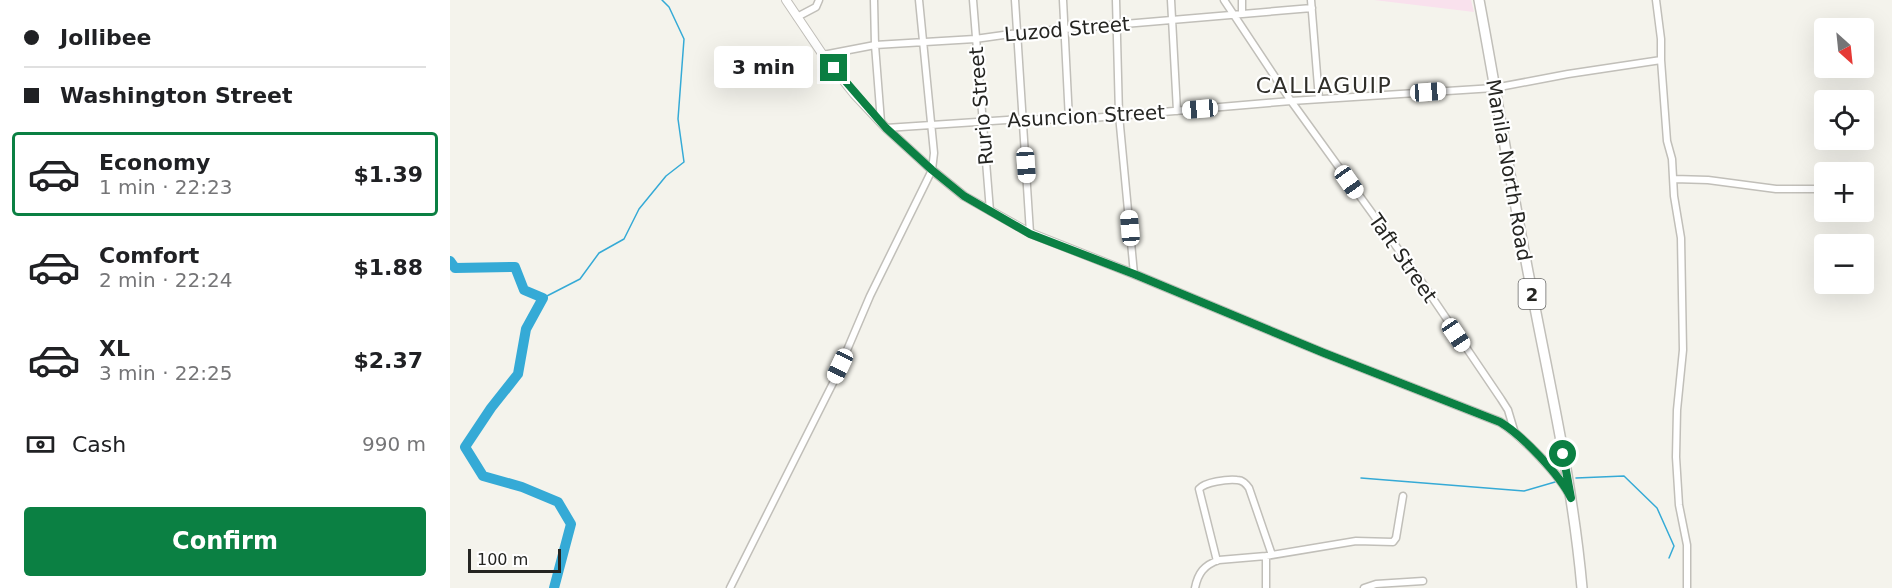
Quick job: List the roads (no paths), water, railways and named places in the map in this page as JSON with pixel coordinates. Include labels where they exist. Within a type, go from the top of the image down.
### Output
[{"type":"highway","name":"Manila North Road","points":[[1479,0],[1571,498],[1582,588]]},
{"type":"main road","points":[[786,0],[824,55],[884,125],[964,196],[1030,234],[1485,416],[1514,430],[1561,482],[1571,498]]},
{"type":"street","points":[[797,17],[816,7],[819,0]]},
{"type":"street","points":[[874,0],[875,45],[884,125]]},
{"type":"street","points":[[730,588],[828,393],[870,296],[932,170],[934,153],[919,0]]},
{"type":"street","name":"Rurio Street","points":[[973,0],[990,211]]},
{"type":"street","points":[[1016,0],[1030,234]]},
{"type":"street","points":[[1064,0],[1069,120]]},
{"type":"street","points":[[1116,0],[1119,115],[1134,274]]},
{"type":"street","points":[[1171,0],[1177,111]]},
{"type":"street","name":"Taft Street","points":[[1224,0],[1291,101],[1419,278],[1501,399],[1508,410],[1514,430]]},
{"type":"street","points":[[1242,0],[1242,13]]},
{"type":"street","points":[[1311,0],[1319,99]]},
{"type":"street","points":[[1656,0],[1667,141],[1672,159],[1675,207],[1681,238],[1683,350],[1677,410],[1676,457],[1678,506],[1687,545],[1687,588]]},
{"type":"street","name":"Luzod Street","points":[[824,55],[875,45],[975,39],[1018,33],[1312,8]]},
{"type":"street","name":"Asuncion Street","points":[[884,125],[1023,119],[1069,120],[1291,101],[1494,88],[1661,60]]},
{"type":"street","points":[[1674,179],[1708,180],[1776,189],[1814,189]]},
{"type":"street","points":[[1217,561],[1199,489],[1205,484],[1237,480],[1244,482],[1249,488],[1269,556],[1266,588]]},
{"type":"street","points":[[1195,588],[1201,571],[1217,561],[1269,556],[1356,541],[1393,542],[1396,538],[1403,496]]},
{"type":"street","points":[[1364,588],[1376,584],[1423,581]]},
{"type":"waterway","points":[[543,298],[580,279],[599,253],[624,239],[639,209],[666,176],[684,162],[678,119],[684,39],[669,7],[662,0]]},
{"type":"waterway","points":[[450,261],[455,268],[515,267],[524,290],[543,298],[526,329],[518,374],[491,408],[465,447],[483,476],[522,487],[558,502],[571,524],[554,588]]},
{"type":"waterway","points":[[1576,478],[1624,476],[1657,508],[1674,546],[1669,558]]},
{"type":"waterway","points":[[1361,478],[1524,491],[1555,482]]},
{"type":"district","name":"CALLAGUIP","points":[[1324,85]]}]
